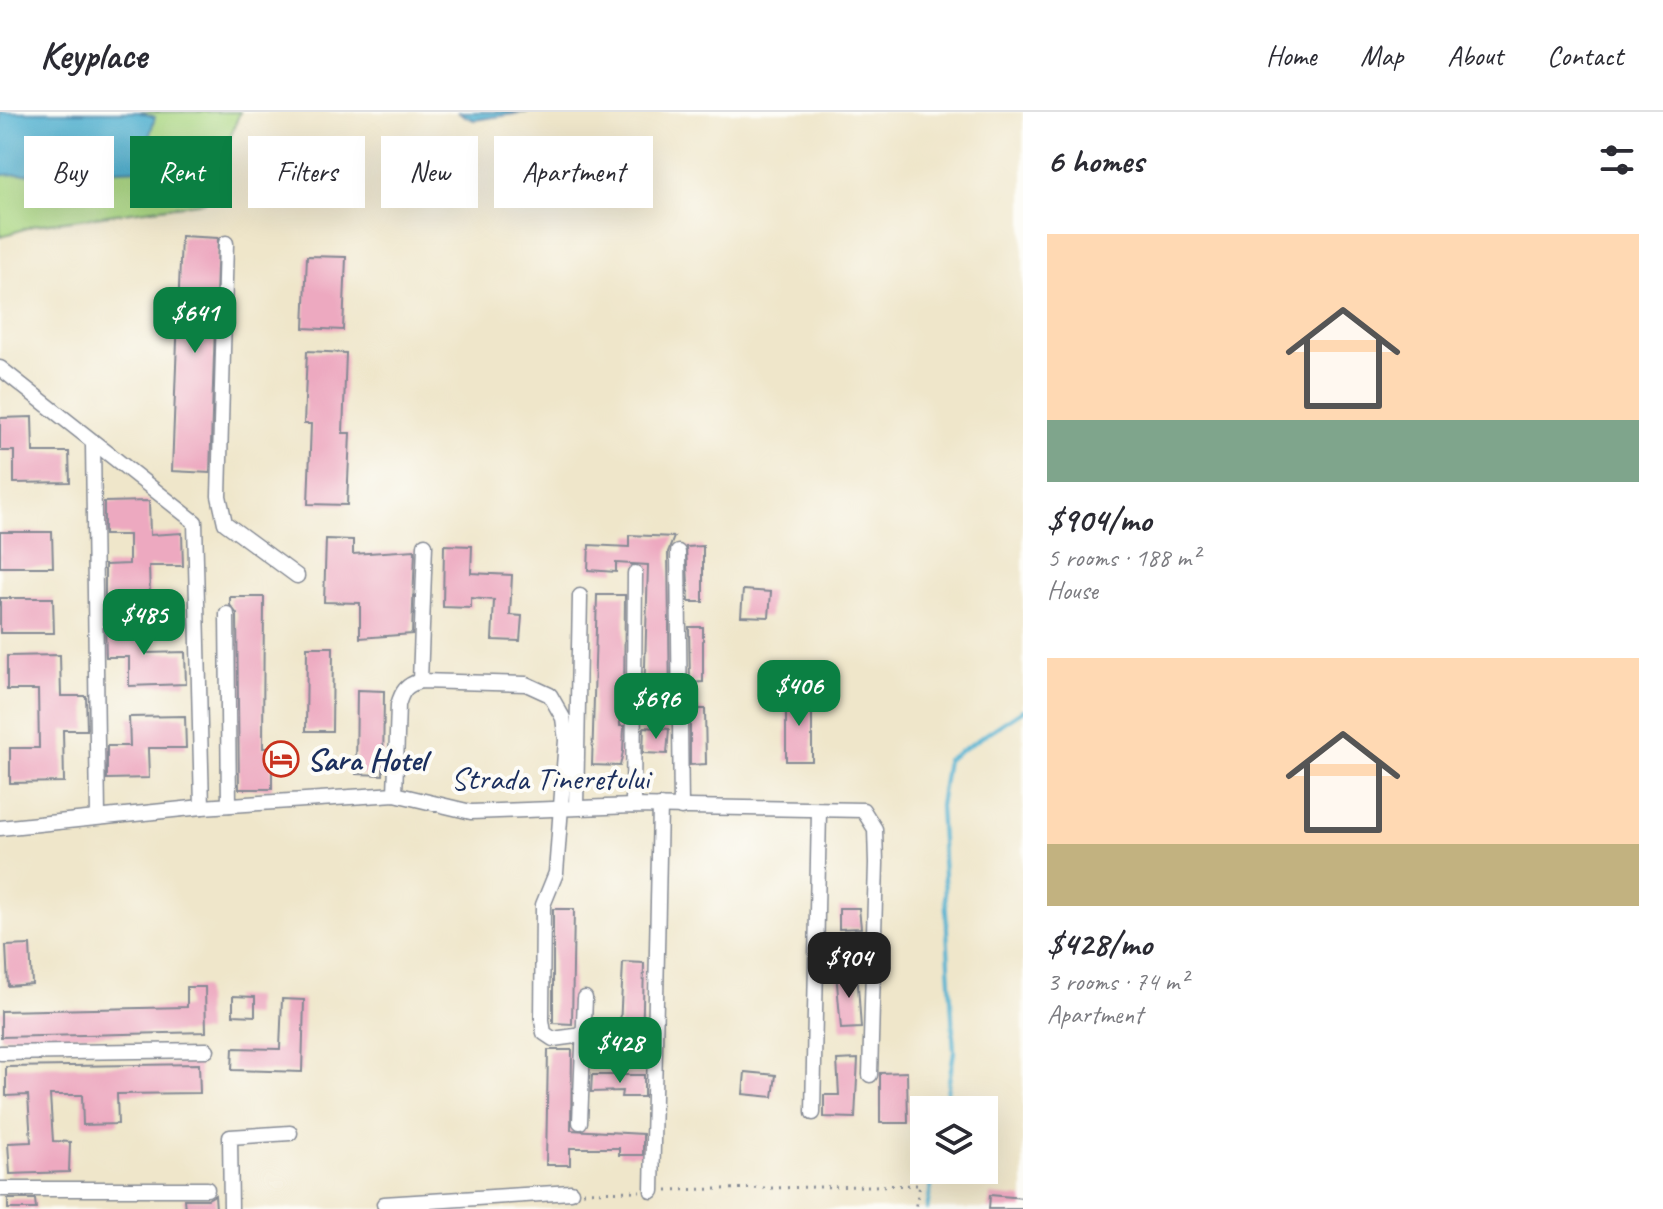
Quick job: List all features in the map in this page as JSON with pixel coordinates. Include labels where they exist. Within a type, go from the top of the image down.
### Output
[{"type":"street","points":[[226,243],[219,496],[225,523],[297,576]]},
{"type":"street","points":[[0,368],[93,444],[190,514],[195,522],[202,807]]},
{"type":"street","points":[[93,444],[98,817]]},
{"type":"street","points":[[420,681],[425,545]]},
{"type":"street","points":[[678,552],[681,808]]},
{"type":"street","points":[[633,806],[635,573]]},
{"type":"street","points":[[580,596],[569,807],[556,873],[543,905],[542,1020],[544,1033],[553,1039],[583,1035]]},
{"type":"street","points":[[227,614],[229,805]]},
{"type":"street","points":[[395,794],[398,705],[401,693],[409,684],[420,681],[526,684],[550,695],[563,718],[569,807]]},
{"type":"street","name":"Strada Tineretului","points":[[0,828],[202,807],[395,794],[471,812],[633,806],[863,810],[875,829],[876,863],[870,1075]]},
{"type":"street","points":[[652,1191],[660,806]]},
{"type":"street","points":[[813,1113],[819,811]]},
{"type":"street","points":[[580,1122],[585,998]]},
{"type":"street","points":[[0,1053],[207,1050]]},
{"type":"street","points":[[231,1209],[230,1137],[290,1133]]},
{"type":"street","points":[[0,1189],[207,1189]]},
{"type":"street","points":[[384,1204],[478,1204],[571,1192]]},
{"type":"path","points":[[571,1192],[920,1185],[915,1209]]},
{"type":"green space","points":[[0,112],[240,112],[231,136],[130,136],[130,208],[161,208],[35,225],[0,237]]},
{"type":"water","points":[[0,112],[139,112],[155,117],[150,136],[130,136],[130,169],[114,170],[114,136],[24,136],[24,174],[0,175]]},
{"type":"water","points":[[457,112],[528,112],[474,120]]},
{"type":"building","points":[[181,236],[218,238],[210,473],[172,471]]},
{"type":"building","points":[[307,256],[346,257],[343,330],[304,328]]},
{"type":"building","points":[[307,351],[346,353],[343,433],[350,433],[347,505],[308,504],[311,424],[304,424]]},
{"type":"building","points":[[32,417],[33,452],[69,452],[70,482],[14,483],[14,451],[0,451],[0,418]]},
{"type":"building","points":[[149,501],[150,535],[182,533],[183,566],[149,566],[150,596],[105,598],[105,565],[129,564],[129,535],[104,535],[104,502]]},
{"type":"building","points":[[0,532],[52,532],[53,567],[0,567]]},
{"type":"building","points":[[629,535],[674,537],[668,552],[670,701],[644,700],[648,565],[616,563],[616,572],[588,570],[589,545],[629,547]]},
{"type":"building","points":[[326,539],[353,540],[353,554],[415,550],[412,634],[360,638],[360,603],[324,602]]},
{"type":"building","points":[[444,545],[472,546],[471,573],[512,575],[510,615],[522,616],[520,641],[492,640],[494,600],[471,598],[471,608],[443,607]]},
{"type":"building","points":[[703,546],[703,602],[689,602],[686,547]]},
{"type":"building","points":[[743,590],[771,592],[769,617],[741,616]]},
{"type":"building","points":[[597,595],[625,595],[624,699],[620,699],[620,726],[624,726],[620,766],[592,765]]},
{"type":"building","points":[[230,597],[264,597],[263,748],[272,748],[272,789],[239,789],[237,614],[230,605]]},
{"type":"building","points":[[0,598],[53,598],[54,633],[0,633]]},
{"type":"building","points":[[147,623],[147,653],[185,652],[186,684],[129,686],[129,657],[106,657],[105,624]]},
{"type":"building","points":[[689,627],[703,627],[703,682],[690,683]]},
{"type":"building","points":[[307,647],[333,647],[332,731],[306,731]]},
{"type":"building","points":[[60,655],[61,696],[86,696],[87,730],[63,730],[64,782],[10,783],[10,748],[39,748],[38,690],[7,690],[7,656]]},
{"type":"building","points":[[357,690],[384,691],[383,775],[356,774]]},
{"type":"building","points":[[786,696],[812,696],[812,761],[786,761]]},
{"type":"building","points":[[690,709],[705,709],[706,764],[690,765]]},
{"type":"building","points":[[185,716],[186,748],[148,748],[149,778],[107,779],[107,746],[130,746],[129,717]]},
{"type":"building","points":[[644,727],[669,729],[667,754],[643,753]]},
{"type":"building","points":[[839,908],[859,908],[861,928],[839,929]]},
{"type":"building","points":[[553,909],[574,909],[572,1024],[553,1023]]},
{"type":"building","points":[[30,945],[32,984],[8,986],[6,946]]},
{"type":"building","points":[[623,962],[644,963],[642,1050],[619,1050]]},
{"type":"building","points":[[857,971],[861,1028],[841,1029],[836,972]]},
{"type":"building","points":[[187,987],[205,987],[206,1032],[1,1037],[1,1011],[187,1007]]},
{"type":"building","points":[[233,996],[255,997],[255,1016],[233,1015]]},
{"type":"building","points":[[282,999],[304,1000],[302,1072],[232,1070],[233,1048],[280,1049]]},
{"type":"building","points":[[548,1050],[572,1050],[571,1130],[643,1134],[643,1155],[619,1155],[619,1148],[570,1148],[570,1165],[546,1165]]},
{"type":"building","points":[[858,1059],[855,1118],[824,1117],[824,1095],[839,1095],[837,1060]]},
{"type":"building","points":[[199,1064],[200,1093],[117,1094],[118,1124],[83,1125],[82,1095],[50,1095],[53,1141],[70,1142],[69,1172],[10,1174],[8,1143],[31,1142],[28,1095],[6,1096],[6,1067]]},
{"type":"building","points":[[745,1072],[776,1075],[773,1097],[743,1094]]},
{"type":"building","points":[[907,1072],[908,1123],[880,1123],[880,1073]]},
{"type":"building","points":[[592,1075],[644,1075],[644,1097],[621,1097],[622,1091],[591,1092]]},
{"type":"building","points":[[215,1195],[216,1209],[185,1209],[184,1199],[208,1199]]},
{"type":"building","points":[[990,1195],[1023,1198],[1023,1209],[989,1209]]},
{"type":"building","points":[[8,1199],[35,1199],[36,1209],[8,1209]]},
{"type":"waterway","points":[[946,1096],[954,1052],[940,806],[947,760],[1023,710]]},
{"type":"waterway","points":[[927,1209],[931,1184]]},
{"type":"place","name":"Sara Hotel","points":[[281,759]]}]
